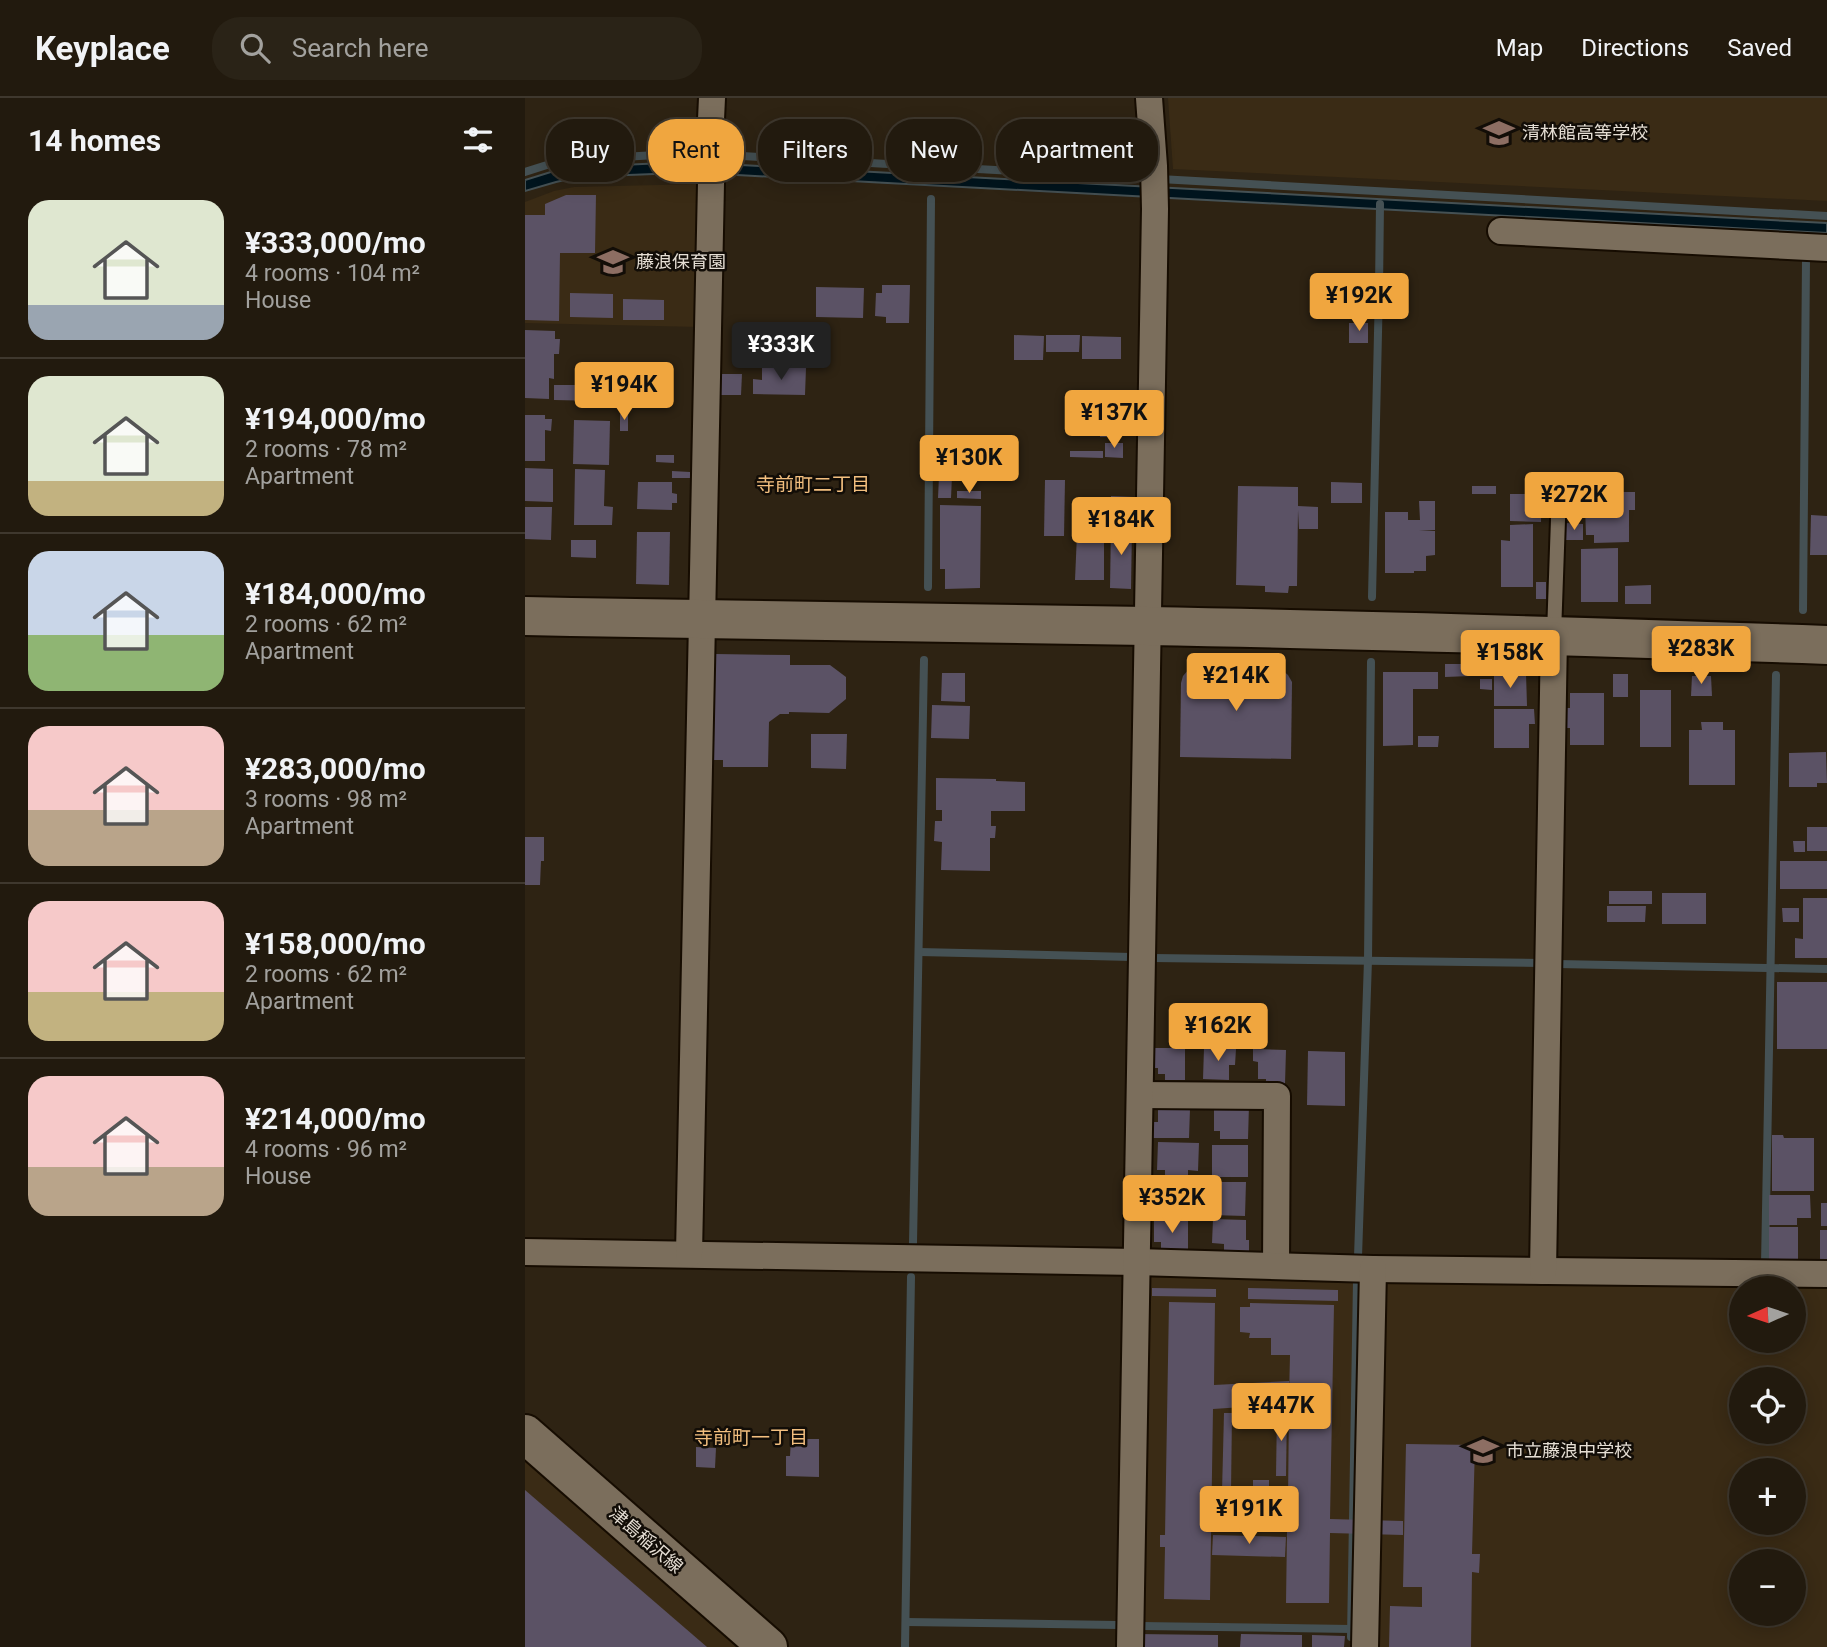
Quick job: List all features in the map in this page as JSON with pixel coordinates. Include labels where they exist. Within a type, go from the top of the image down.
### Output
[{"type":"street","points":[[711,119],[712,98]]},
{"type":"street","points":[[1131,1647],[1155,209],[1149,98]]},
{"type":"street","points":[[689,1254],[711,183]]},
{"type":"street","points":[[1501,231],[1827,248]]},
{"type":"street","points":[[525,616],[1554,635],[1827,645]]},
{"type":"street","points":[[1543,1271],[1554,635]]},
{"type":"street","points":[[1140,1095],[1277,1096],[1276,1266]]},
{"type":"street","points":[[525,1252],[1137,1262],[1373,1269],[1827,1274]]},
{"type":"street","points":[[1365,1647],[1373,1269]]},
{"type":"street","name":"津島稲沢線","points":[[525,1434],[768,1647]]},
{"type":"lane","points":[[1554,635],[1559,491]]},
{"type":"shaded area","name":"清林館高等学校","points":[[1168,98],[1827,98],[1827,201],[1173,169]]},
{"type":"shaded area","name":"藤浪保育園","points":[[702,184],[700,327],[525,323],[525,202],[574,187]]},
{"type":"shaded area","name":"市立藤浪中学校","points":[[1150,1274],[1729,1283],[1729,1353],[1806,1353],[1806,1285],[1827,1285],[1827,1647],[1376,1647],[1376,1626],[1135,1622],[1142,1283]]},
{"type":"shaded area","points":[[525,1461],[736,1647],[525,1647]]},
{"type":"water","points":[[634,164],[648,164],[648,174],[634,175]]},
{"type":"water","points":[[744,165],[758,166],[758,176],[744,175]]},
{"type":"water","points":[[872,172],[886,173],[886,182],[982,182],[982,178],[996,179],[996,182],[1059,182],[1827,223],[1827,233],[869,182],[872,182]]},
{"type":"water","points":[[546,173],[546,182],[556,182],[525,191],[525,180]]},
{"type":"building","points":[[566,195],[596,195],[595,253],[560,253],[559,321],[525,320],[525,215],[545,215],[545,204]]},
{"type":"building","points":[[882,285],[910,285],[909,323],[886,323],[886,317],[875,316],[876,293],[882,293]]},
{"type":"building","points":[[816,287],[864,288],[863,318],[816,317]]},
{"type":"building","points":[[570,293],[613,294],[613,318],[570,317]]},
{"type":"building","points":[[623,299],[664,300],[664,320],[623,320]]},
{"type":"building","points":[[1349,323],[1368,323],[1368,343],[1349,343]]},
{"type":"building","points":[[525,330],[555,331],[555,339],[560,339],[559,354],[554,354],[554,379],[549,378],[549,399],[525,398]]},
{"type":"building","points":[[1014,335],[1044,336],[1043,360],[1014,360]]},
{"type":"building","points":[[1046,335],[1080,335],[1079,352],[1046,352]]},
{"type":"building","points":[[1082,336],[1121,337],[1121,359],[1082,359]]},
{"type":"building","points":[[762,368],[806,368],[805,395],[753,394],[753,379],[762,380]]},
{"type":"building","points":[[716,374],[742,374],[741,395],[716,395]]},
{"type":"building","points":[[554,385],[599,385],[599,401],[554,400]]},
{"type":"building","points":[[1100,397],[1120,398],[1119,437],[1100,437]]},
{"type":"building","points":[[620,414],[628,414],[628,431],[620,431]]},
{"type":"building","points":[[525,415],[545,415],[545,419],[552,419],[551,431],[545,430],[545,461],[525,461]]},
{"type":"building","points":[[574,420],[610,421],[609,465],[573,464]]},
{"type":"building","points":[[1105,443],[1123,443],[1123,458],[1105,457]]},
{"type":"building","points":[[1070,451],[1103,451],[1103,458],[1070,457]]},
{"type":"building","points":[[656,455],[674,455],[674,463],[656,462]]},
{"type":"building","points":[[525,468],[553,469],[553,502],[525,501]]},
{"type":"building","points":[[575,469],[605,470],[604,506],[613,507],[612,525],[574,525]]},
{"type":"building","points":[[672,471],[690,472],[690,478],[672,478]]},
{"type":"building","points":[[939,476],[952,476],[951,498],[938,498]]},
{"type":"building","points":[[1045,480],[1065,480],[1064,536],[1044,536]]},
{"type":"building","points":[[638,482],[672,482],[672,493],[677,494],[677,503],[672,503],[672,510],[637,509]]},
{"type":"building","points":[[1331,482],[1362,483],[1362,503],[1331,503]]},
{"type":"building","points":[[1238,486],[1298,487],[1298,506],[1318,507],[1318,529],[1299,529],[1298,510],[1297,586],[1289,586],[1288,593],[1265,592],[1265,586],[1236,585]]},
{"type":"building","points":[[1472,486],[1496,486],[1496,494],[1472,494]]},
{"type":"building","points":[[957,491],[981,491],[981,499],[957,498]]},
{"type":"building","points":[[1594,492],[1635,492],[1635,510],[1629,510],[1629,542],[1594,543],[1594,535],[1586,535],[1585,507],[1594,507]]},
{"type":"building","points":[[1510,494],[1541,494],[1541,522],[1510,521]]},
{"type":"building","points":[[1111,496],[1134,497],[1133,515],[1111,515]]},
{"type":"building","points":[[1077,498],[1089,498],[1089,532],[1077,532]]},
{"type":"building","points":[[1419,501],[1435,501],[1435,530],[1419,531],[1435,531],[1435,555],[1426,556],[1426,571],[1385,573],[1385,512],[1408,512],[1408,520],[1420,520]]},
{"type":"building","points":[[940,505],[981,506],[980,588],[945,589],[945,569],[940,569]]},
{"type":"building","points":[[525,507],[552,507],[551,540],[525,539]]},
{"type":"building","points":[[1811,515],[1827,516],[1827,555],[1810,555]]},
{"type":"building","points":[[1566,523],[1583,524],[1583,540],[1566,540]]},
{"type":"building","points":[[1533,524],[1533,587],[1501,587],[1501,540],[1510,541],[1510,525]]},
{"type":"building","points":[[1111,525],[1132,525],[1131,589],[1110,588]]},
{"type":"building","points":[[637,532],[670,532],[669,585],[636,584]]},
{"type":"building","points":[[1077,534],[1104,535],[1104,580],[1075,580]]},
{"type":"building","points":[[571,540],[596,540],[596,558],[571,557]]},
{"type":"building","points":[[1618,548],[1618,602],[1581,602],[1581,549]]},
{"type":"building","points":[[1536,582],[1546,582],[1546,599],[1536,599]]},
{"type":"building","points":[[1651,585],[1651,604],[1625,604],[1625,586]]},
{"type":"building","points":[[715,654],[790,655],[790,665],[830,665],[846,677],[846,699],[829,713],[789,712],[780,714],[769,722],[768,767],[723,767],[723,760],[709,760],[711,679],[715,680]]},
{"type":"building","points":[[1445,664],[1471,664],[1471,676],[1445,677]]},
{"type":"building","points":[[1196,666],[1274,667],[1288,675],[1292,682],[1291,759],[1180,757],[1181,683],[1189,669]]},
{"type":"building","points":[[1383,672],[1438,672],[1438,689],[1413,689],[1413,745],[1383,746]]},
{"type":"building","points":[[942,673],[965,673],[965,702],[941,701]]},
{"type":"building","points":[[1494,674],[1526,674],[1527,706],[1494,706]]},
{"type":"building","points":[[1613,674],[1628,674],[1628,697],[1613,697]]},
{"type":"building","points":[[1692,676],[1711,676],[1712,696],[1691,696]]},
{"type":"building","points":[[1480,679],[1492,679],[1492,690],[1480,689]]},
{"type":"building","points":[[1640,690],[1671,690],[1671,747],[1640,747]]},
{"type":"building","points":[[1570,693],[1604,693],[1604,745],[1570,745],[1570,728],[1564,728],[1564,708],[1570,708]]},
{"type":"building","points":[[932,705],[970,706],[969,739],[931,738]]},
{"type":"building","points":[[1494,709],[1534,709],[1535,724],[1529,724],[1529,748],[1494,748]]},
{"type":"building","points":[[1701,722],[1723,722],[1723,730],[1735,730],[1735,785],[1689,785],[1689,730],[1702,730]]},
{"type":"building","points":[[811,734],[847,734],[846,769],[811,768]]},
{"type":"building","points":[[1418,736],[1439,736],[1438,747],[1418,747]]},
{"type":"building","points":[[1826,752],[1827,783],[1817,783],[1817,787],[1789,787],[1789,753]]},
{"type":"building","points":[[936,778],[1025,782],[1025,811],[991,811],[991,826],[996,826],[995,838],[990,838],[990,871],[941,870],[942,842],[934,841],[935,821],[942,821],[942,810],[936,810]]},
{"type":"building","points":[[1807,827],[1827,827],[1827,851],[1807,851]]},
{"type":"building","points":[[525,837],[544,837],[540,885],[525,885]]},
{"type":"building","points":[[1793,841],[1805,841],[1805,852],[1794,852]]},
{"type":"building","points":[[1780,861],[1827,861],[1827,889],[1780,889]]},
{"type":"building","points":[[1609,891],[1652,891],[1652,904],[1609,904]]},
{"type":"building","points":[[1662,893],[1706,893],[1706,924],[1662,924]]},
{"type":"building","points":[[1803,898],[1827,898],[1827,958],[1795,958],[1795,938],[1803,939]]},
{"type":"building","points":[[1607,906],[1646,906],[1645,922],[1607,922]]},
{"type":"building","points":[[1782,908],[1799,908],[1799,922],[1783,922]]},
{"type":"building","points":[[1777,982],[1827,982],[1827,1049],[1777,1049]]},
{"type":"building","points":[[1153,1048],[1185,1048],[1185,1080],[1165,1080],[1165,1074],[1158,1074],[1158,1068],[1153,1068]]},
{"type":"building","points":[[1204,1048],[1236,1049],[1235,1065],[1229,1065],[1229,1080],[1203,1079]]},
{"type":"building","points":[[1253,1049],[1286,1050],[1285,1084],[1266,1084],[1266,1079],[1258,1079],[1258,1062],[1253,1061]]},
{"type":"building","points":[[1308,1051],[1345,1052],[1345,1106],[1307,1105]]},
{"type":"building","points":[[1214,1104],[1249,1105],[1248,1139],[1220,1139],[1220,1131],[1214,1131]]},
{"type":"building","points":[[1158,1108],[1190,1109],[1189,1138],[1152,1138],[1152,1122],[1158,1122]]},
{"type":"building","points":[[1772,1135],[1783,1135],[1784,1138],[1814,1138],[1814,1191],[1772,1191]]},
{"type":"building","points":[[1158,1142],[1199,1143],[1198,1171],[1188,1170],[1188,1176],[1165,1175],[1165,1170],[1157,1170]]},
{"type":"building","points":[[1212,1145],[1248,1145],[1248,1177],[1212,1177]]},
{"type":"building","points":[[1158,1181],[1193,1182],[1192,1214],[1157,1214]]},
{"type":"building","points":[[1211,1182],[1246,1182],[1245,1216],[1211,1215]]},
{"type":"building","points":[[1769,1195],[1810,1195],[1811,1218],[1797,1218],[1797,1225],[1769,1225]]},
{"type":"building","points":[[1821,1203],[1827,1203],[1827,1226],[1821,1226]]},
{"type":"building","points":[[1213,1219],[1246,1220],[1249,1254],[1224,1254],[1224,1244],[1212,1243]]},
{"type":"building","points":[[1154,1220],[1188,1220],[1188,1253],[1161,1252],[1161,1242],[1154,1242]]},
{"type":"building","points":[[1769,1227],[1798,1227],[1798,1263],[1769,1263]]},
{"type":"building","points":[[1820,1230],[1827,1230],[1827,1263],[1820,1263]]},
{"type":"building","points":[[1152,1288],[1216,1289],[1216,1297],[1152,1296]]},
{"type":"building","points":[[1248,1288],[1338,1290],[1338,1301],[1248,1299]]},
{"type":"building","points":[[1169,1302],[1215,1303],[1214,1385],[1289,1381],[1289,1397],[1290,1355],[1271,1355],[1271,1338],[1249,1338],[1250,1333],[1240,1332],[1240,1307],[1250,1307],[1250,1303],[1334,1305],[1330,1519],[1403,1521],[1403,1535],[1330,1533],[1329,1603],[1286,1603],[1287,1532],[1278,1531],[1279,1518],[1283,1518],[1283,1501],[1288,1501],[1289,1404],[1213,1409],[1210,1600],[1164,1599],[1165,1547],[1160,1547],[1160,1535],[1165,1535]]},
{"type":"building","points":[[1277,1410],[1287,1410],[1286,1476],[1276,1476]]},
{"type":"building","points":[[1224,1413],[1232,1413],[1231,1492],[1222,1492]]},
{"type":"building","points":[[791,1439],[819,1439],[819,1477],[786,1476],[786,1456],[790,1456]]},
{"type":"building","points":[[1406,1444],[1475,1445],[1472,1554],[1480,1554],[1479,1573],[1472,1572],[1471,1647],[1389,1647],[1390,1606],[1422,1607],[1422,1587],[1403,1587]]},
{"type":"building","points":[[696,1447],[716,1448],[715,1468],[696,1467]]},
{"type":"building","points":[[1253,1480],[1269,1480],[1269,1504],[1253,1504]]},
{"type":"building","points":[[525,1490],[707,1647],[525,1647]]},
{"type":"building","points":[[1256,1519],[1269,1519],[1268,1532],[1256,1532]]},
{"type":"building","points":[[1213,1535],[1286,1537],[1285,1557],[1212,1555]]},
{"type":"building","points":[[1137,1634],[1218,1635],[1218,1647],[1137,1647]]},
{"type":"building","points":[[1241,1634],[1302,1635],[1302,1647],[1240,1647]]},
{"type":"building","points":[[1312,1635],[1345,1636],[1344,1647],[1312,1647]]},
{"type":"waterway","points":[[525,172],[573,160],[689,153],[1827,216]]},
{"type":"waterway","points":[[928,587],[931,199]]},
{"type":"waterway","points":[[1372,597],[1380,204]]},
{"type":"waterway","points":[[1803,610],[1806,260]]},
{"type":"waterway","points":[[913,1243],[924,660]]},
{"type":"waterway","points":[[1358,1257],[1368,960],[1371,662]]},
{"type":"waterway","points":[[1765,1264],[1776,675]]},
{"type":"waterway","points":[[919,952],[1132,957]]},
{"type":"waterway","points":[[1153,958],[1542,963]]},
{"type":"waterway","points":[[1557,964],[1827,969]]},
{"type":"waterway","points":[[905,1647],[911,1277]]},
{"type":"waterway","points":[[1351,1637],[1357,1280]]},
{"type":"waterway","points":[[906,1622],[1118,1625]]},
{"type":"waterway","points":[[1142,1626],[1351,1629]]},
{"type":"place","name":"清林館高等学校","points":[[1499,133]]},
{"type":"place","name":"藤浪保育園","points":[[613,262]]},
{"type":"place","name":"市立藤浪中学校","points":[[1483,1451]]},
{"type":"district","name":"寺前町二丁目","points":[[813,484]]},
{"type":"district","name":"寺前町一丁目","points":[[751,1437]]}]
